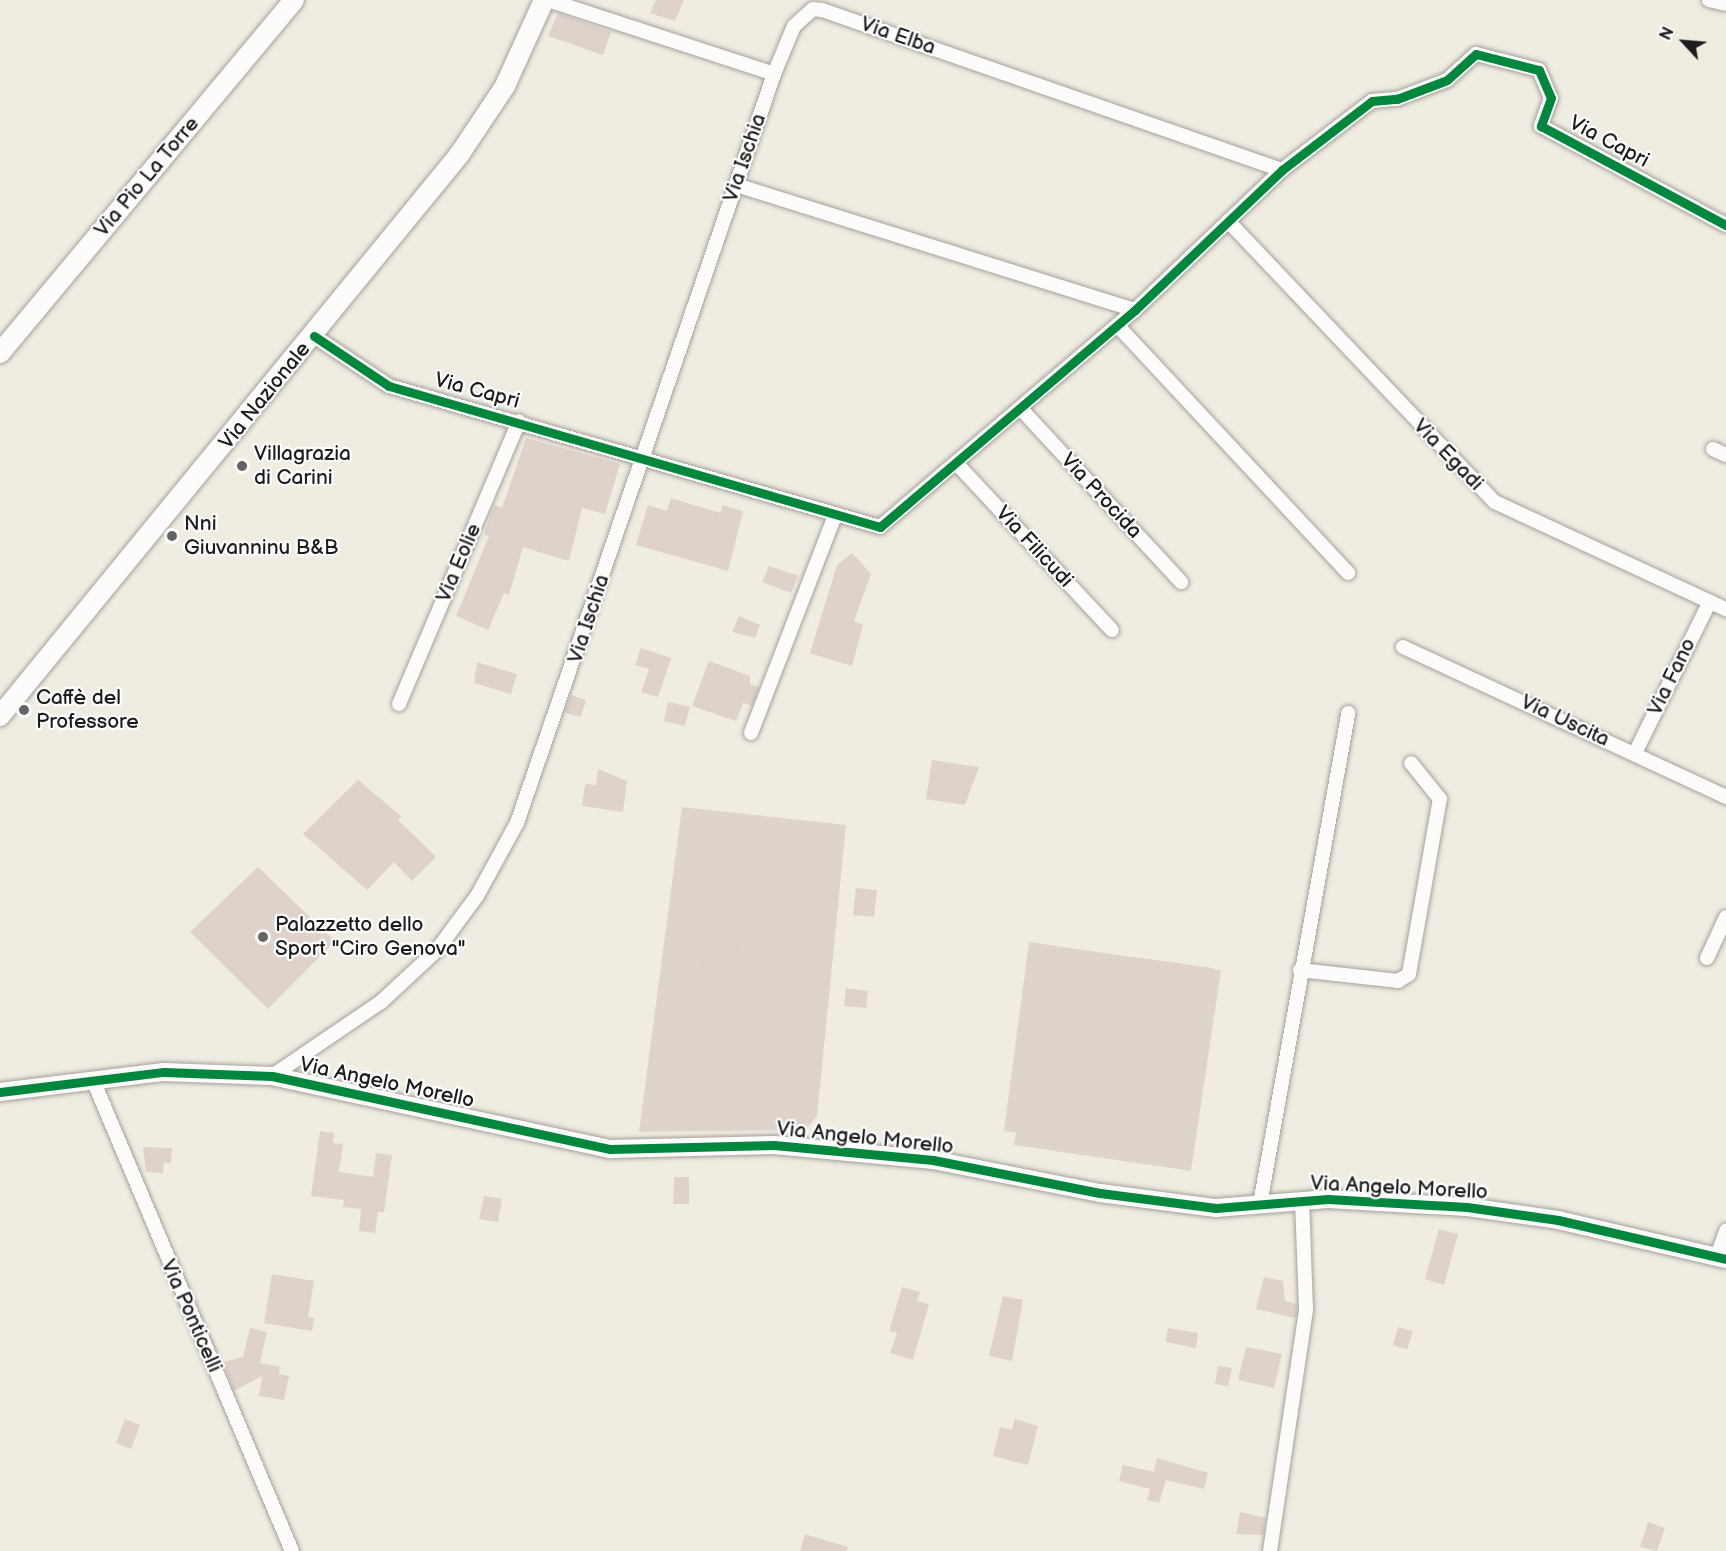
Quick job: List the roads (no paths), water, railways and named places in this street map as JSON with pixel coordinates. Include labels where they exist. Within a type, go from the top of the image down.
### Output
[{"type":"main road","name":"Via Pio La Torre","points":[[0,354],[294,0]]},
{"type":"main road","name":"Via Nazionale","points":[[0,716],[314,336],[459,155],[505,86],[546,0]]},
{"type":"street","points":[[546,0],[774,74]]},
{"type":"street","points":[[1709,0],[1726,4]]},
{"type":"street","name":"Via Elba","points":[[774,74],[794,26],[813,9],[822,10],[1282,170]]},
{"type":"street","name":"Via Capri","points":[[1282,170],[1372,101],[1397,99],[1447,80],[1476,54],[1539,70],[1551,98],[1541,126],[1726,225]]},
{"type":"street","name":"Via Ischia","points":[[272,1076],[381,1002],[437,950],[477,896],[517,823],[774,74]]},
{"type":"street","points":[[957,464],[1135,310],[1282,170]]},
{"type":"street","points":[[736,185],[1135,310]]},
{"type":"street","name":"Via Egadi","points":[[1228,221],[1495,502],[1726,609]]},
{"type":"street","points":[[1117,325],[1348,573]]},
{"type":"street","name":"Via Capri","points":[[314,336],[369,378],[870,525],[888,524],[957,464]]},
{"type":"street","name":"Via Procida","points":[[1021,409],[1180,582]]},
{"type":"street","name":"Via Eolie","points":[[399,704],[519,421]]},
{"type":"street","points":[[1713,449],[1726,455]]},
{"type":"street","name":"Via Filicudi","points":[[957,464],[1112,630]]},
{"type":"street","points":[[751,733],[835,515]]},
{"type":"street","name":"Via Fano","points":[[1635,753],[1710,601]]},
{"type":"street","name":"Via Uscita","points":[[1403,647],[1726,796]]},
{"type":"street","points":[[1260,1204],[1300,970],[1348,713]]},
{"type":"street","points":[[1300,970],[1398,981],[1409,974],[1440,799],[1411,763]]},
{"type":"street","points":[[1707,958],[1726,917]]},
{"type":"street","name":"Via Angelo Morello","points":[[0,1092],[164,1072],[272,1076],[610,1149],[774,1145],[933,1160],[1100,1193],[1196,1205],[1302,1201],[1505,1211],[1722,1257]]},
{"type":"street","name":"Via Ponticelli","points":[[93,1080],[292,1551]]},
{"type":"street","points":[[1270,1551],[1306,1308],[1302,1201]]},
{"type":"street","points":[[1722,1257],[1726,1231]]},
{"type":"place","name":"Villagrazia di Carini","points":[[242,466]]},
{"type":"place","name":"Nni Giuvanninu B&B","points":[[172,536]]},
{"type":"place","name":"Caffè del Professore","points":[[24,710]]},
{"type":"place","name":"Palazzetto dello Sport \"Ciro Genova\"","points":[[263,937]]}]
